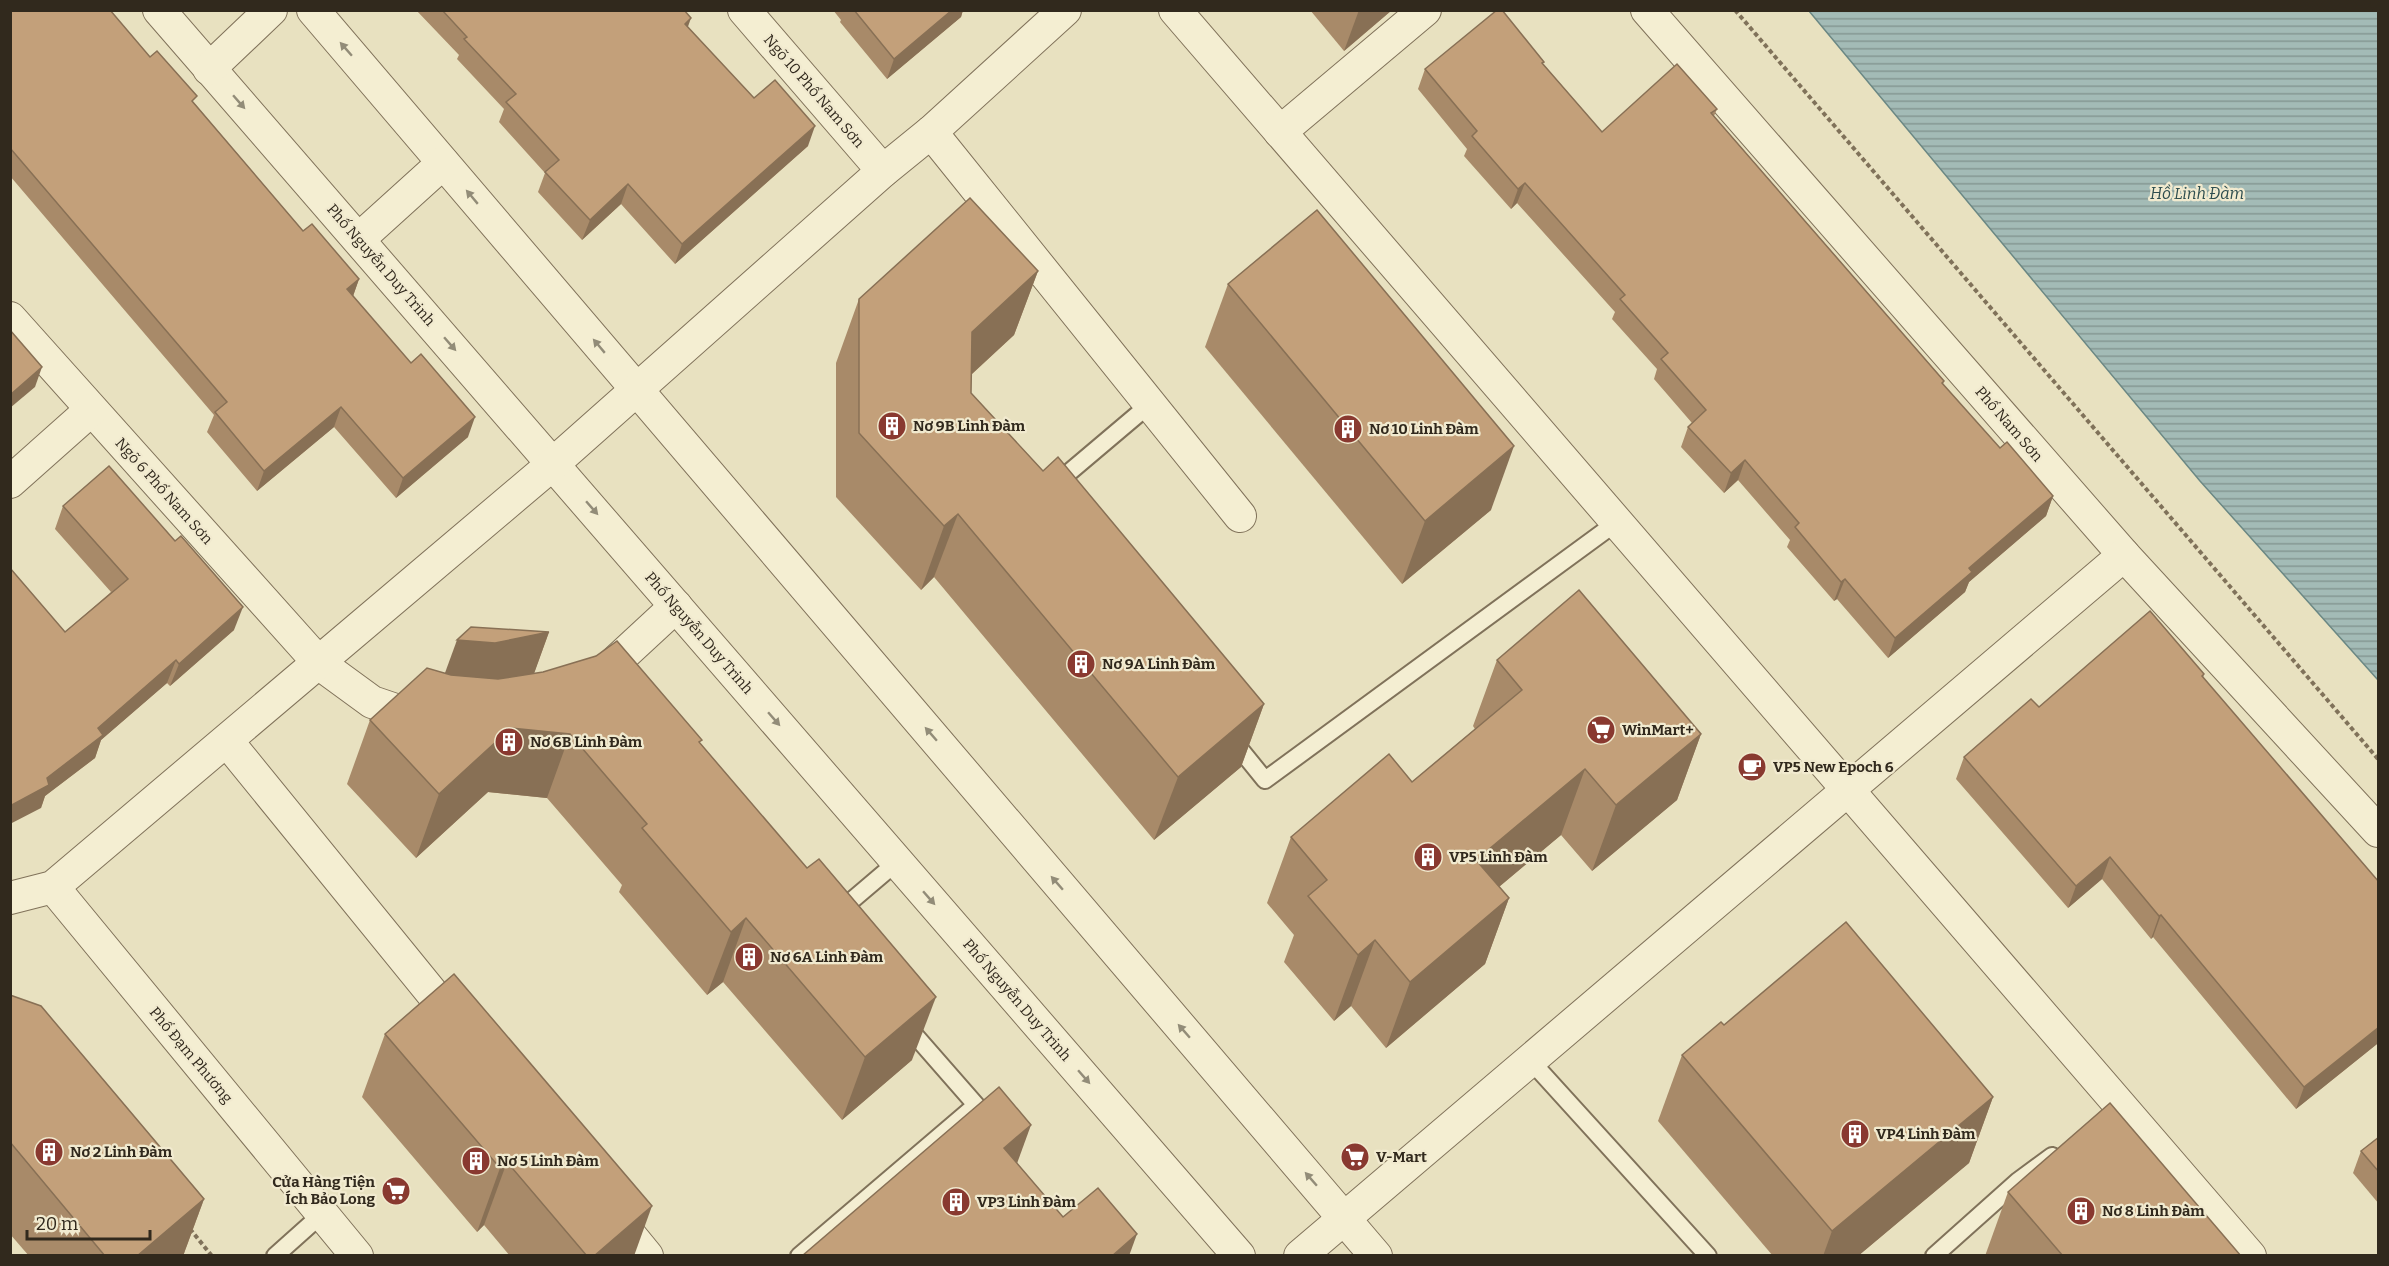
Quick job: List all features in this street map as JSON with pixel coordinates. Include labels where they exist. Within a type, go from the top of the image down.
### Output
[{"type":"street","name":"Phố Nguyễn Duy Trinh","points":[[159,10],[1239,1256]]},
{"type":"street","points":[[209,69],[271,10]]},
{"type":"street","points":[[313,10],[1376,1256]]},
{"type":"street","name":"Ngõ 10 Phố Nam Sơn","points":[[744,10],[884,171]]},
{"type":"street","points":[[10,898],[53,887],[320,664],[554,463],[931,132],[1065,10]]},
{"type":"street","points":[[1175,10],[1848,789],[2116,1109],[2250,1256]]},
{"type":"street","points":[[1280,132],[1425,10]]},
{"type":"street","name":"Phố Nam Sơn","points":[[1647,10],[2124,555],[2379,831]]},
{"type":"street","points":[[931,132],[1240,516]]},
{"type":"street","points":[[359,239],[443,163]]},
{"type":"street","name":"Ngõ 6 Phố Nam Sơn","points":[[10,318],[320,664],[372,702],[429,721],[451,723]]},
{"type":"street","points":[[10,482],[91,410]]},
{"type":"street","points":[[1300,1256],[2124,555]]},
{"type":"street","points":[[577,695],[609,677],[676,606]]},
{"type":"street","points":[[226,741],[474,1044]]},
{"type":"street","name":"Phố Đạm Phương","points":[[53,887],[357,1256]]},
{"type":"street","points":[[594,1191],[647,1256]]},
{"type":"lane","points":[[1036,500],[1150,404]]},
{"type":"lane","points":[[1221,726],[1265,780],[1617,522]]},
{"type":"lane","points":[[828,920],[897,862]]},
{"type":"lane","points":[[799,1256],[976,1104],[898,1016]]},
{"type":"lane","points":[[1530,1060],[1708,1256]]},
{"type":"lane","points":[[1934,1256],[2018,1181],[2065,1146]]},
{"type":"lane","points":[[275,1256],[322,1214]]},
{"type":"path","points":[[1736,10],[2379,759]]},
{"type":"path","points":[[189,1228],[212,1256]]},
{"type":"water","name":"Hồ Linh Đàm","points":[[1809,11],[2378,11],[2378,680],[2200,481]]},
{"type":"building","points":[[10,10],[110,10],[150,57],[157,51],[197,96],[192,101],[303,231],[312,224],[359,279],[347,289],[411,363],[421,354],[475,417],[403,478],[341,407],[264,471],[215,412],[227,402],[10,148]]},
{"type":"building","points":[[442,10],[684,10],[691,18],[685,24],[754,98],[775,80],[815,126],[682,244],[628,184],[590,220],[545,172],[559,160],[506,102],[516,94],[464,39],[467,37]]},
{"type":"building","points":[[854,10],[952,10],[894,59]]},
{"type":"building","points":[[1497,10],[1502,10],[1544,62],[1542,63],[1602,132],[1677,64],[1717,109],[1711,113],[1944,381],[1942,383],[2000,448],[2007,442],[2053,496],[1969,568],[1972,572],[1895,638],[1845,579],[1841,582],[1795,527],[1799,523],[1745,460],[1731,473],[1688,427],[1706,410],[1661,359],[1668,353],[1620,299],[1625,295],[1525,183],[1518,189],[1472,136],[1477,131],[1425,69]]},
{"type":"building","points":[[970,198],[1038,271],[972,332],[971,393],[1043,471],[1058,457],[1264,704],[1178,777],[958,514],[944,526],[859,433],[859,299]]},
{"type":"building","points":[[1317,210],[1514,446],[1425,521],[1228,284]]},
{"type":"building","points":[[10,330],[42,367],[10,395]]},
{"type":"building","points":[[109,466],[175,541],[181,536],[243,607],[179,664],[176,660],[98,728],[103,735],[47,778],[49,785],[10,806],[10,568],[65,632],[128,579],[63,506]]},
{"type":"building","name":"VP5 Linh Đàm","points":[[1579,590],[1701,734],[1616,805],[1585,769],[1476,860],[1509,898],[1410,982],[1375,940],[1358,955],[1308,896],[1327,880],[1291,837],[1389,754],[1412,782],[1522,690],[1497,660]]},
{"type":"building","points":[[2150,611],[2204,674],[2202,676],[2379,882],[2379,1027],[2304,1087],[2110,857],[2076,886],[1964,757],[2031,699],[2039,707]]},
{"type":"building","points":[[471,627],[549,632],[495,643],[457,640]]},
{"type":"building","points":[[617,641],[702,740],[699,742],[807,868],[819,859],[936,997],[865,1057],[746,918],[731,932],[642,828],[647,824],[570,734],[511,728],[439,794],[370,720],[427,668],[451,675],[498,679],[543,672],[596,656]]},
{"type":"building","points":[[1846,922],[1993,1097],[1832,1231],[1682,1055],[1721,1022],[1724,1025]]},
{"type":"building","points":[[454,974],[652,1206],[594,1256],[587,1256],[507,1162],[500,1168],[385,1034]]},
{"type":"building","points":[[10,995],[41,1006],[204,1199],[137,1256],[105,1256],[10,1142]]},
{"type":"building","points":[[999,1087],[1031,1125],[1004,1148],[1063,1217],[1098,1188],[1137,1234],[1112,1256],[802,1256]]},
{"type":"building","points":[[2110,1103],[2241,1256],[2063,1256],[2008,1192]]},
{"type":"building","points":[[2379,1137],[2379,1172],[2361,1151]]},
{"type":"place","name":"Nơ 9B Linh Đàm","points":[[892,426]]},
{"type":"place","name":"Nơ 10 Linh Đàm","points":[[1348,429]]},
{"type":"place","name":"Nơ 9A Linh Đàm","points":[[1081,664]]},
{"type":"place","name":"WinMart+","points":[[1601,730]]},
{"type":"place","name":"Nơ 6B Linh Đàm","points":[[509,742]]},
{"type":"place","name":"VP5 New Epoch 6","points":[[1752,767]]},
{"type":"place","name":"VP5 Linh Đàm","points":[[1428,857]]},
{"type":"place","name":"Nơ 6A Linh Đàm","points":[[749,957]]},
{"type":"place","name":"VP4 Linh Đàm","points":[[1855,1134]]},
{"type":"place","name":"Nơ 2 Linh Đàm","points":[[49,1152]]},
{"type":"place","name":"V-Mart","points":[[1355,1157]]},
{"type":"place","name":"Nơ 5 Linh Đàm","points":[[476,1161]]},
{"type":"place","name":"Cửa Hàng Tiện Ích Bảo Long","points":[[396,1191]]},
{"type":"place","name":"VP3 Linh Đàm","points":[[956,1202]]},
{"type":"place","name":"Nơ 8 Linh Đàm","points":[[2081,1211]]}]
